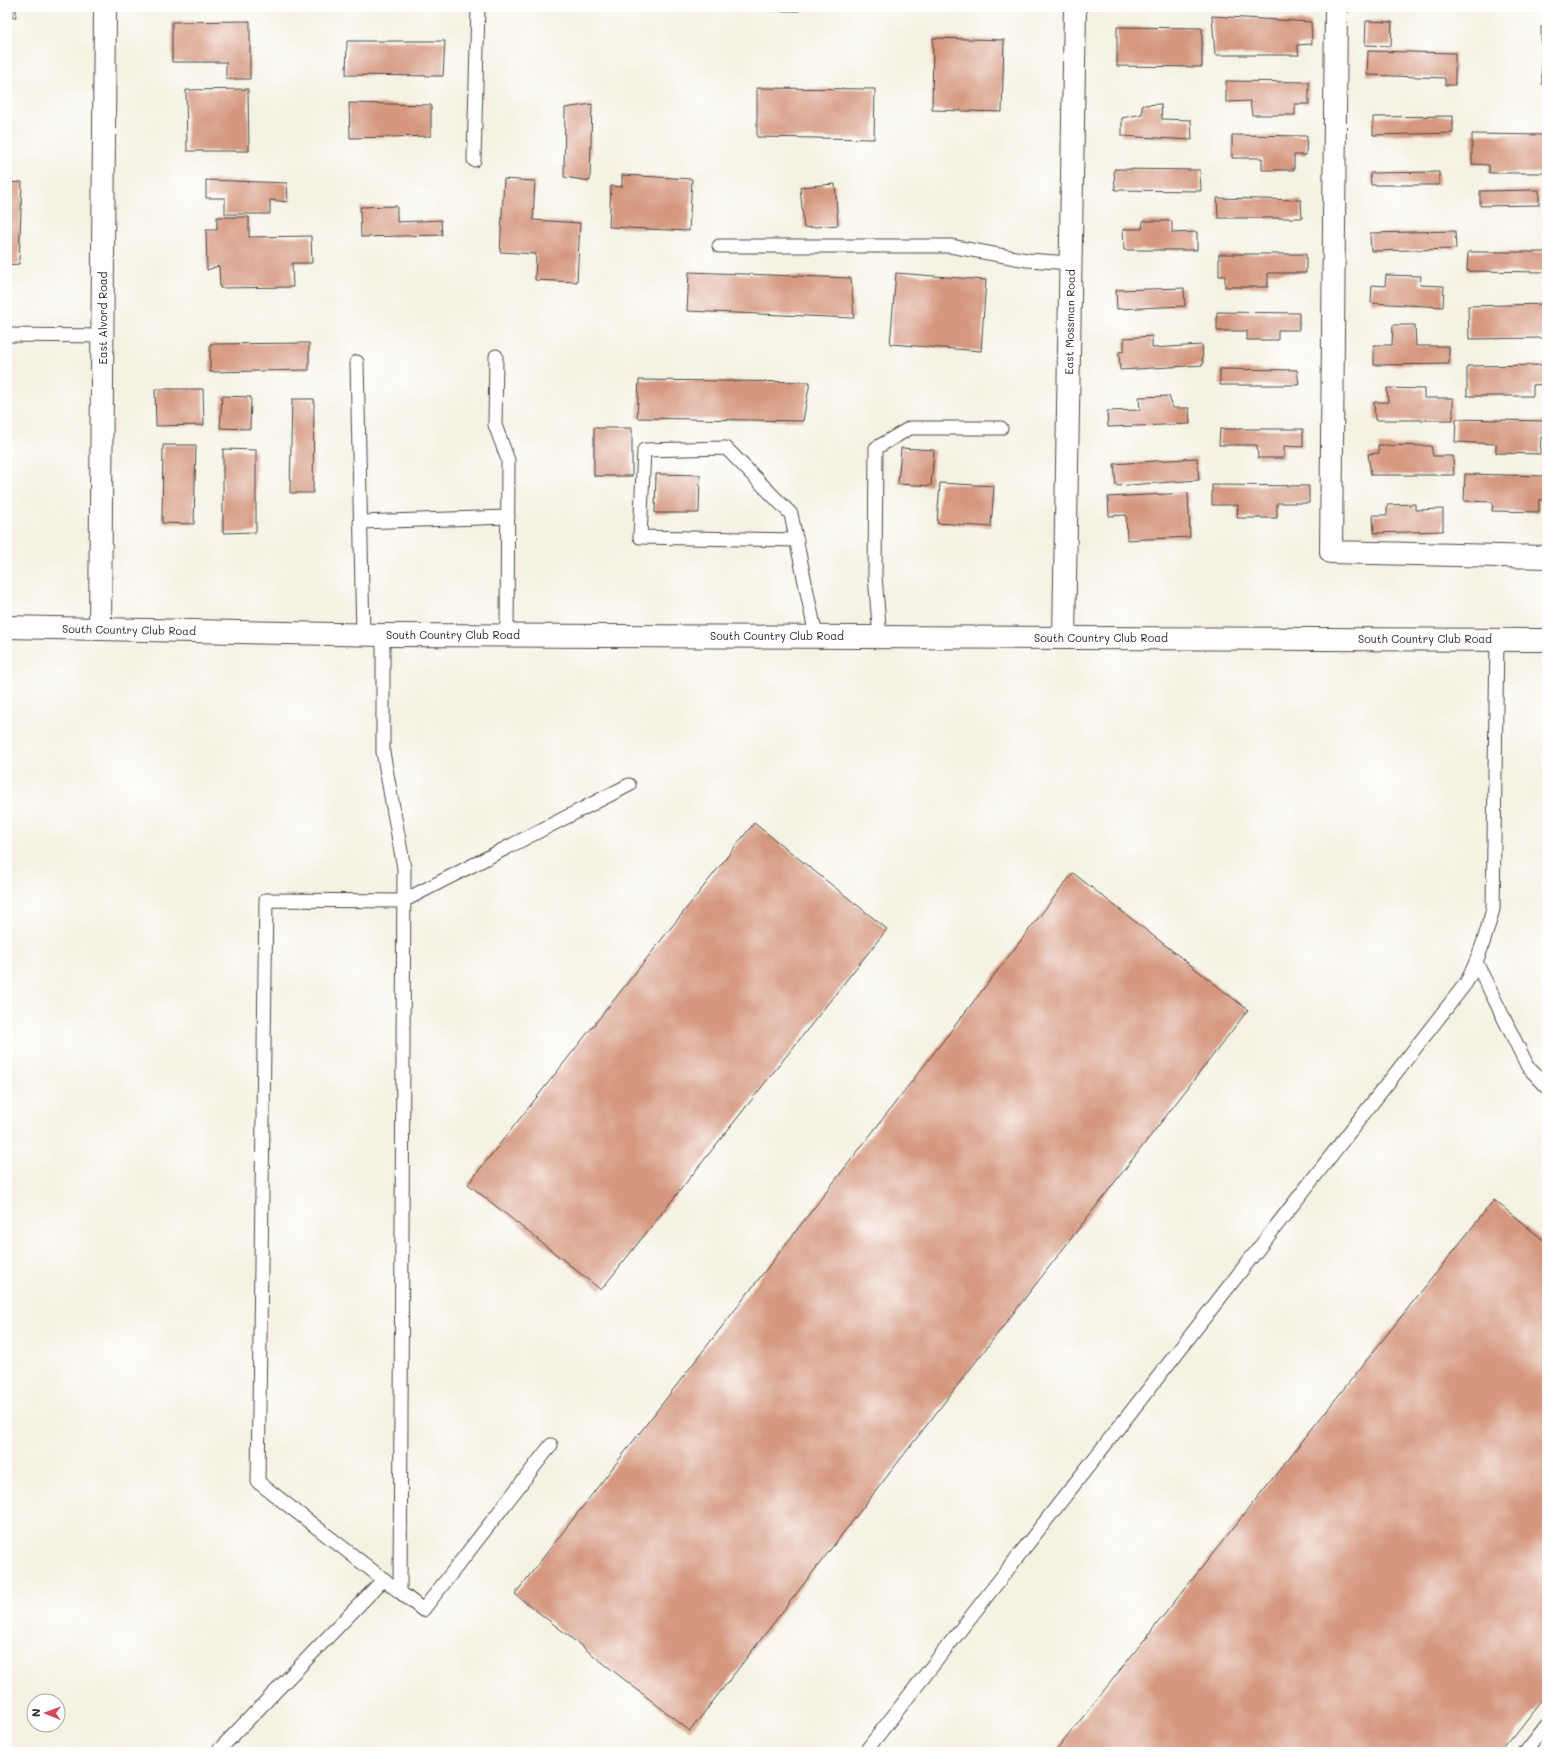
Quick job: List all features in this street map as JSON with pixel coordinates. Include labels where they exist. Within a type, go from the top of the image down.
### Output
[{"type":"street","name":"East Alvord Road","points":[[100,629],[105,7]]},
{"type":"street","name":"East Mossman Road","points":[[1064,638],[1075,7]]},
{"type":"street","points":[[1336,7],[1331,552],[1547,557]]},
{"type":"street","name":"South Country Club Road","points":[[7,628],[373,635],[1547,640]]},
{"type":"lane","points":[[474,160],[478,7]]},
{"type":"lane","points":[[719,246],[950,246],[1027,260],[1071,263]]},
{"type":"lane","points":[[7,335],[103,336]]},
{"type":"lane","points":[[496,356],[495,425],[508,460],[507,635]]},
{"type":"lane","points":[[357,362],[361,565],[373,635],[383,752],[404,868],[400,1592]]},
{"type":"lane","points":[[880,638],[875,576],[876,448],[910,428],[1001,428]]},
{"type":"lane","points":[[796,540],[640,537],[644,450],[726,448],[791,514],[816,636]]},
{"type":"lane","points":[[360,522],[508,517]]},
{"type":"lane","points":[[865,1752],[1402,1067],[1466,983],[1477,964],[1493,909],[1497,639]]},
{"type":"lane","points":[[551,1446],[423,1610],[258,1482],[266,900],[404,901],[629,785]]},
{"type":"lane","points":[[1477,964],[1528,1067],[1547,1087]]},
{"type":"lane","points":[[217,1752],[384,1579]]},
{"type":"lane","points":[[1525,1752],[1547,1724]]},
{"type":"building","points":[[7,7],[16,7],[16,17],[7,17]]},
{"type":"building","points":[[758,7],[800,7],[799,11],[758,10]]},
{"type":"building","points":[[1212,16],[1311,22],[1312,44],[1297,45],[1299,55],[1215,55]]},
{"type":"building","points":[[250,21],[250,79],[226,79],[226,62],[172,62],[172,22]]},
{"type":"building","points":[[1366,21],[1392,22],[1391,46],[1365,45]]},
{"type":"building","points":[[1117,27],[1202,28],[1202,67],[1117,66]]},
{"type":"building","points":[[1541,27],[1547,27],[1547,84],[1542,84]]},
{"type":"building","points":[[933,38],[1004,40],[1002,112],[932,110]]},
{"type":"building","points":[[347,41],[445,41],[443,76],[346,75]]},
{"type":"building","points":[[1368,51],[1455,53],[1455,85],[1445,85],[1445,78],[1367,75]]},
{"type":"building","points":[[1226,81],[1309,82],[1309,104],[1295,104],[1295,115],[1252,115],[1250,101],[1226,102]]},
{"type":"building","points":[[757,88],[875,89],[874,139],[757,137]]},
{"type":"building","points":[[248,89],[249,151],[187,151],[186,90]]},
{"type":"building","points":[[349,103],[431,105],[431,136],[350,138]]},
{"type":"building","points":[[592,104],[590,181],[564,177],[565,108]]},
{"type":"building","points":[[1161,104],[1162,119],[1191,120],[1192,140],[1122,136],[1122,118],[1142,114],[1142,105]]},
{"type":"building","points":[[1453,116],[1453,133],[1373,135],[1373,117]]},
{"type":"building","points":[[1472,134],[1547,135],[1547,173],[1489,173],[1489,165],[1472,164]]},
{"type":"building","points":[[1232,135],[1307,136],[1306,155],[1294,155],[1294,170],[1262,170],[1262,158],[1232,158]]},
{"type":"building","points":[[1114,169],[1200,170],[1201,191],[1115,190]]},
{"type":"building","points":[[1439,172],[1439,185],[1371,185],[1370,173]]},
{"type":"building","points":[[622,175],[692,179],[689,231],[609,227],[611,186],[622,187]]},
{"type":"building","points":[[504,179],[535,181],[533,220],[580,223],[577,282],[535,280],[536,254],[500,252]]},
{"type":"building","points":[[206,180],[287,183],[288,202],[270,200],[270,214],[225,214],[225,198],[206,198]]},
{"type":"building","points":[[22,182],[19,264],[7,265],[7,183]]},
{"type":"building","points":[[835,184],[838,225],[804,228],[800,187]]},
{"type":"building","points":[[1539,190],[1539,205],[1480,206],[1480,191]]},
{"type":"building","points":[[1217,198],[1301,200],[1302,218],[1218,218]]},
{"type":"building","points":[[397,206],[397,222],[441,220],[442,235],[361,237],[360,207]]},
{"type":"building","points":[[217,217],[249,217],[249,237],[311,236],[312,263],[292,263],[293,287],[220,288],[219,266],[207,270],[206,230],[217,230]]},
{"type":"building","points":[[1143,221],[1172,221],[1172,233],[1197,232],[1197,250],[1124,250],[1123,229],[1142,229]]},
{"type":"building","points":[[1455,231],[1456,249],[1371,251],[1370,233]]},
{"type":"building","points":[[1468,252],[1547,252],[1547,272],[1467,271]]},
{"type":"building","points":[[1219,254],[1306,254],[1306,273],[1268,273],[1268,287],[1225,287],[1225,276],[1219,276]]},
{"type":"building","points":[[689,272],[851,278],[854,318],[687,311]]},
{"type":"building","points":[[896,273],[986,280],[981,351],[890,344]]},
{"type":"building","points":[[1386,275],[1421,276],[1420,285],[1444,286],[1443,307],[1371,303],[1372,285],[1385,286]]},
{"type":"building","points":[[1184,288],[1185,306],[1117,309],[1116,290]]},
{"type":"building","points":[[1547,304],[1547,332],[1544,332],[1544,338],[1469,339],[1468,306]]},
{"type":"building","points":[[1217,312],[1299,313],[1299,330],[1278,330],[1278,340],[1247,340],[1247,331],[1217,331]]},
{"type":"building","points":[[1393,325],[1415,325],[1416,346],[1449,346],[1449,364],[1374,365],[1374,345],[1392,345]]},
{"type":"building","points":[[1152,336],[1152,348],[1202,345],[1203,365],[1120,370],[1119,352],[1124,351],[1124,338]]},
{"type":"building","points":[[309,343],[309,370],[210,372],[210,344]]},
{"type":"building","points":[[1547,365],[1547,384],[1533,385],[1533,396],[1467,396],[1467,366]]},
{"type":"building","points":[[1220,369],[1297,370],[1299,385],[1220,385]]},
{"type":"building","points":[[639,380],[810,382],[803,421],[637,418]]},
{"type":"building","points":[[1387,388],[1424,389],[1424,398],[1453,398],[1453,420],[1375,420],[1374,402],[1388,402]]},
{"type":"building","points":[[155,389],[203,389],[204,425],[156,426]]},
{"type":"building","points":[[222,396],[251,397],[250,429],[220,428]]},
{"type":"building","points":[[1169,396],[1173,408],[1189,408],[1190,424],[1108,427],[1107,411],[1140,410],[1139,397]]},
{"type":"building","points":[[292,399],[314,399],[313,493],[290,493]]},
{"type":"building","points":[[1456,419],[1547,421],[1547,437],[1541,437],[1540,454],[1496,453],[1496,444],[1455,442]]},
{"type":"building","points":[[594,428],[632,428],[632,476],[594,476]]},
{"type":"building","points":[[1220,429],[1303,429],[1303,447],[1284,446],[1284,458],[1258,458],[1257,445],[1219,445]]},
{"type":"building","points":[[163,445],[196,445],[194,524],[162,523]]},
{"type":"building","points":[[1378,445],[1431,446],[1433,456],[1453,456],[1454,475],[1371,475],[1368,454],[1379,453]]},
{"type":"building","points":[[901,448],[934,450],[931,486],[898,484]]},
{"type":"building","points":[[223,449],[256,450],[256,532],[223,533]]},
{"type":"building","points":[[1197,458],[1199,480],[1116,486],[1114,464]]},
{"type":"building","points":[[656,474],[700,475],[699,513],[655,513]]},
{"type":"building","points":[[1465,474],[1547,476],[1547,500],[1539,500],[1539,512],[1492,511],[1493,502],[1464,501]]},
{"type":"building","points":[[940,483],[994,486],[991,527],[937,523]]},
{"type":"building","points":[[1212,485],[1309,486],[1309,503],[1277,503],[1277,518],[1237,518],[1238,505],[1212,505]]},
{"type":"building","points":[[1188,493],[1190,537],[1127,540],[1126,515],[1109,516],[1108,497]]},
{"type":"building","points":[[1415,504],[1415,510],[1443,509],[1443,531],[1374,533],[1373,515],[1387,515],[1387,505]]},
{"type":"building","points":[[754,823],[887,929],[601,1290],[468,1184]]},
{"type":"building","points":[[1073,873],[1248,1010],[690,1731],[515,1594]]},
{"type":"building","points":[[1494,1200],[1547,1243],[1547,1695],[1502,1752],[1055,1752]]}]
